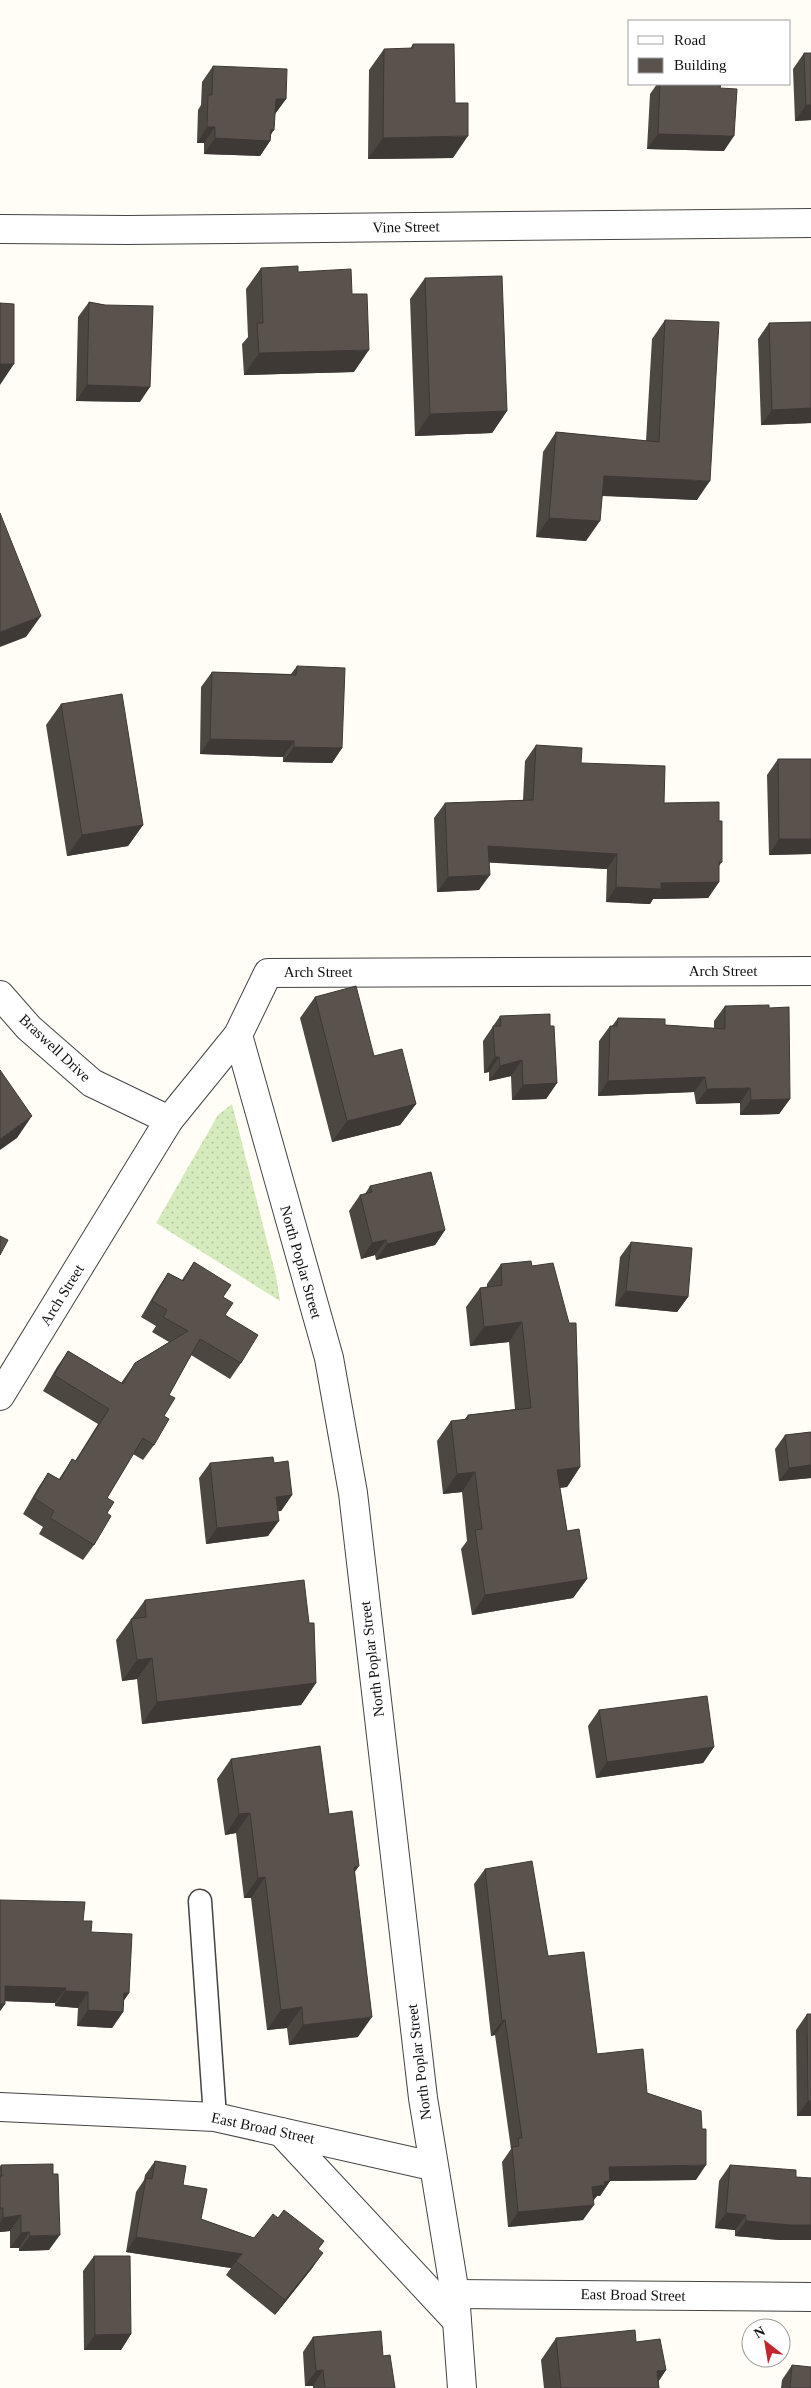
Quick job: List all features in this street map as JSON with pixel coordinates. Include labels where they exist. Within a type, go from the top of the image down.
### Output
[{"type":"street","name":"Vine Street","points":[[0,229],[127,230],[811,223]]},
{"type":"street","name":"Arch Street","points":[[0,1396],[169,1120],[238,1035],[268,973],[811,971]]},
{"type":"street","name":"Braswell Drive","points":[[0,995],[29,1028],[92,1083],[169,1120]]},
{"type":"street","name":"North Poplar Street","points":[[238,1035],[329,1358],[351,1484],[432,2166],[455,2294],[462,2388]]},
{"type":"street","name":"East Broad Street","points":[[0,2107],[215,2116],[432,2166]]},
{"type":"street","points":[[281,2132],[457,2321]]},
{"type":"street","name":"East Broad Street","points":[[455,2294],[811,2297]]},
{"type":"lane","points":[[200,1901],[215,2116]]},
{"type":"green space","points":[[232,1104],[276,1276],[280,1301],[156,1223],[218,1115]]},
{"type":"building","points":[[413,44],[454,44],[455,103],[468,103],[468,136],[383,138],[384,49],[413,48]]},
{"type":"building","points":[[804,53],[811,53],[811,105],[806,105]]},
{"type":"building","points":[[213,66],[287,69],[286,99],[276,99],[274,130],[271,130],[270,141],[215,138],[215,127],[207,127],[208,95],[212,95]]},
{"type":"building","points":[[660,85],[721,85],[720,88],[737,89],[734,136],[658,134]]},
{"type":"building","points":[[298,266],[298,272],[351,269],[352,294],[367,294],[369,350],[259,353],[257,323],[263,323],[261,268]]},
{"type":"building","points":[[502,276],[507,411],[430,414],[425,278]]},
{"type":"building","points":[[89,302],[105,305],[153,306],[150,387],[87,385]]},
{"type":"building","points":[[0,303],[14,304],[14,364],[0,364]]},
{"type":"building","points":[[665,320],[719,322],[710,481],[604,476],[600,521],[549,518],[556,432],[659,442]]},
{"type":"building","points":[[811,322],[811,408],[772,410],[769,323]]},
{"type":"building","points":[[0,513],[41,616],[0,632]]},
{"type":"building","points":[[297,666],[345,668],[342,748],[294,747],[294,741],[210,739],[212,672],[296,675]]},
{"type":"building","points":[[122,694],[143,825],[82,835],[61,704]]},
{"type":"building","points":[[536,745],[582,748],[581,763],[665,766],[664,803],[719,802],[719,821],[722,821],[722,862],[719,862],[719,882],[661,883],[661,889],[616,887],[617,854],[488,846],[490,875],[448,877],[445,803],[533,800]]},
{"type":"building","points":[[778,759],[811,759],[811,839],[779,839]]},
{"type":"building","points":[[356,986],[374,1056],[402,1049],[416,1104],[347,1121],[315,997]]},
{"type":"building","points":[[769,1005],[769,1008],[789,1007],[790,1099],[751,1100],[750,1088],[707,1089],[705,1077],[608,1081],[610,1026],[617,1026],[618,1018],[665,1019],[665,1025],[725,1029],[725,1006]]},
{"type":"building","points":[[550,1014],[550,1026],[554,1026],[557,1083],[523,1085],[522,1060],[500,1066],[499,1057],[495,1057],[493,1026],[501,1026],[500,1016]]},
{"type":"building","points":[[0,1070],[32,1116],[0,1139]]},
{"type":"building","points":[[431,1172],[445,1230],[387,1244],[386,1240],[372,1243],[360,1195],[372,1192],[370,1186]]},
{"type":"building","points":[[0,1236],[8,1240],[0,1255]]},
{"type":"building","points":[[631,1242],[692,1248],[688,1297],[626,1291]]},
{"type":"building","points":[[531,1261],[532,1266],[553,1263],[569,1323],[576,1323],[580,1467],[557,1470],[567,1531],[579,1529],[587,1579],[485,1595],[475,1530],[482,1529],[475,1472],[457,1474],[451,1421],[468,1419],[468,1415],[531,1408],[522,1322],[484,1327],[480,1288],[502,1285],[501,1264]]},
{"type":"building","points":[[194,1262],[231,1285],[223,1297],[233,1303],[225,1315],[258,1335],[241,1363],[200,1339],[169,1395],[175,1398],[164,1416],[169,1419],[154,1445],[143,1438],[107,1498],[114,1502],[107,1513],[111,1516],[94,1545],[50,1518],[54,1511],[34,1498],[48,1473],[60,1480],[72,1459],[76,1461],[109,1409],[54,1375],[68,1351],[123,1384],[135,1363],[188,1331],[163,1317],[167,1310],[152,1301],[168,1273],[183,1281]]},
{"type":"building","points":[[811,1432],[811,1465],[789,1468],[785,1435]]},
{"type":"building","points":[[273,1457],[274,1463],[288,1461],[292,1495],[276,1497],[279,1521],[217,1528],[210,1463]]},
{"type":"building","points":[[304,1580],[309,1623],[314,1623],[316,1683],[157,1702],[152,1658],[137,1660],[131,1619],[146,1617],[145,1600]]},
{"type":"building","points":[[707,1696],[714,1747],[607,1762],[599,1710]]},
{"type":"building","points":[[320,1746],[329,1814],[352,1811],[359,1866],[354,1867],[372,2017],[303,2025],[302,2007],[281,2010],[265,1877],[258,1878],[250,1813],[239,1814],[231,1759]]},
{"type":"building","points":[[532,1861],[548,1956],[584,1952],[597,2054],[643,2049],[647,2093],[701,2111],[702,2129],[706,2129],[706,2165],[609,2167],[610,2181],[604,2182],[605,2185],[592,2187],[594,2205],[518,2212],[512,2147],[519,2146],[518,2138],[522,2138],[505,2020],[502,2021],[485,1869]]},
{"type":"building","points":[[0,1900],[85,1902],[83,1921],[92,1921],[91,1932],[132,1934],[129,1993],[124,1993],[123,2012],[88,2010],[88,1992],[65,1991],[66,1988],[5,1986],[5,2004],[0,2004]]},
{"type":"building","points":[[807,2014],[811,2014],[811,2101],[808,2101]]},
{"type":"building","points":[[155,2161],[186,2166],[183,2185],[207,2189],[201,2219],[254,2238],[273,2214],[278,2218],[284,2210],[324,2241],[318,2249],[323,2253],[285,2300],[236,2261],[242,2254],[136,2237],[146,2178],[152,2179]]},
{"type":"building","points":[[53,2164],[53,2174],[58,2174],[60,2235],[30,2236],[29,2232],[21,2233],[21,2215],[3,2218],[3,2208],[0,2208],[1,2165]]},
{"type":"building","points":[[730,2165],[796,2170],[796,2177],[811,2178],[811,2225],[746,2221],[746,2215],[726,2213]]},
{"type":"building","points":[[94,2256],[130,2256],[131,2334],[95,2335]]},
{"type":"building","points":[[635,2330],[636,2342],[660,2339],[666,2370],[657,2371],[659,2388],[561,2388],[556,2338]]},
{"type":"building","points":[[381,2331],[383,2356],[390,2355],[395,2388],[325,2388],[323,2370],[316,2371],[313,2337]]},
{"type":"building","points":[[792,2365],[811,2367],[811,2388],[790,2388]]}]
